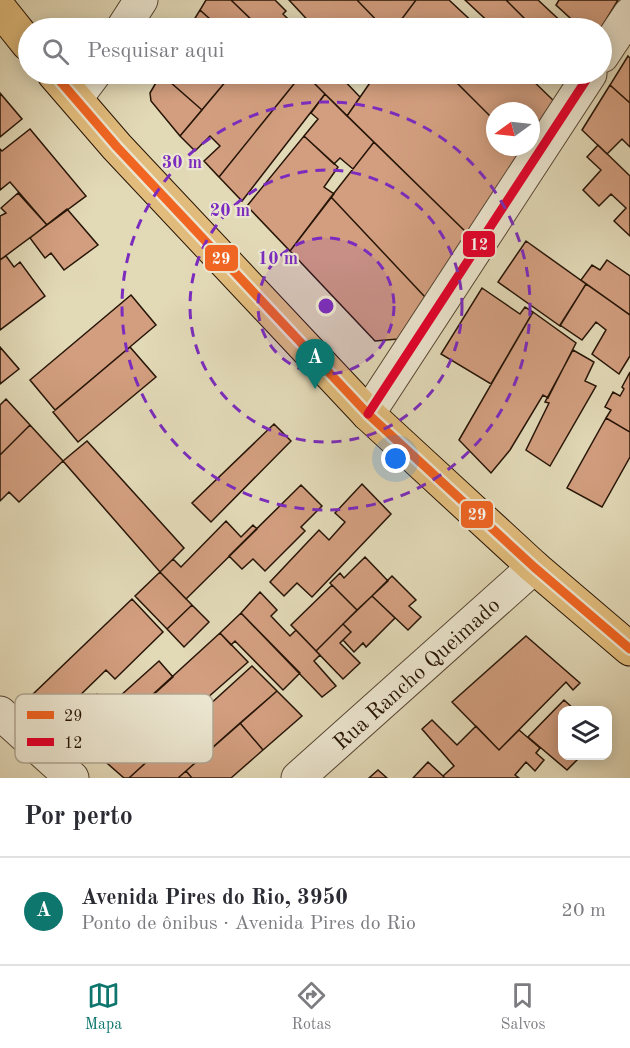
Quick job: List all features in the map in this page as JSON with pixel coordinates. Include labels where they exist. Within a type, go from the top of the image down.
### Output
[{"type":"main road","points":[[0,9],[18,32]]},
{"type":"main road","points":[[85,86],[125,156],[368,414],[534,567],[630,649]]},
{"type":"street","points":[[129,18],[141,0]]},
{"type":"street","points":[[612,41],[630,14]]},
{"type":"street","points":[[368,414],[583,84]]},
{"type":"street","name":"Rua Rancho Queimado","points":[[298,778],[534,567]]},
{"type":"street","points":[[0,712],[15,726]]},
{"type":"street","points":[[56,763],[72,778]]},
{"type":"building","points":[[206,0],[231,0],[250,18],[209,18],[200,10]]},
{"type":"building","points":[[231,0],[275,0],[286,11],[283,14],[287,18],[250,18]]},
{"type":"building","points":[[289,0],[357,0],[374,18],[306,18]]},
{"type":"building","points":[[357,0],[416,0],[402,18],[374,18]]},
{"type":"building","points":[[416,0],[449,0],[468,18],[402,18]]},
{"type":"building","points":[[465,0],[506,0],[524,18],[484,18]]},
{"type":"building","points":[[506,0],[538,0],[557,18],[524,18]]},
{"type":"building","points":[[559,0],[618,0],[607,18],[570,18],[556,5]]},
{"type":"building","points":[[200,10],[209,18],[195,18]]},
{"type":"building","points":[[628,56],[630,58],[630,103],[610,85]]},
{"type":"building","points":[[155,84],[172,84],[202,110],[180,136],[151,101],[150,93]]},
{"type":"building","points":[[172,84],[224,84],[202,110]]},
{"type":"building","points":[[224,84],[294,84],[219,177],[204,161],[220,146],[210,136],[195,151],[180,136]]},
{"type":"building","points":[[294,84],[315,84],[325,94],[242,201],[219,177]]},
{"type":"building","points":[[315,84],[348,84],[360,97],[347,116]]},
{"type":"building","points":[[369,84],[458,84],[486,112],[486,156],[522,156],[469,235],[347,116]]},
{"type":"building","points":[[458,84],[536,84],[555,102],[540,126],[540,102],[486,102],[486,112]]},
{"type":"building","points":[[610,85],[630,103],[630,147],[622,139],[607,154],[582,130]]},
{"type":"building","points":[[0,93],[22,119],[0,137]]},
{"type":"building","points":[[325,94],[374,142],[353,169],[340,158],[334,164],[304,136],[318,119],[311,113]]},
{"type":"building","points":[[30,129],[86,196],[47,225],[10,182],[0,190],[0,149],[2,151]]},
{"type":"building","points":[[304,136],[338,167],[324,187],[334,194],[290,251],[247,206]]},
{"type":"building","points":[[374,142],[469,235],[426,298],[331,197]]},
{"type":"building","points":[[598,145],[630,176],[630,236],[614,221],[626,208],[611,194],[599,206],[583,190],[601,170],[587,157]]},
{"type":"building","points":[[18,193],[47,225],[0,260],[0,216],[6,213],[1,208]]},
{"type":"building","points":[[331,197],[426,298],[398,339],[375,341],[290,251]]},
{"type":"building","points":[[67,209],[98,245],[64,270],[51,253],[45,258],[30,238]]},
{"type":"building","points":[[526,241],[586,284],[560,326],[498,282]]},
{"type":"building","points":[[6,256],[14,267],[20,262],[45,296],[0,330],[0,260]]},
{"type":"building","points":[[607,260],[630,276],[630,315],[581,280],[592,265],[600,270]]},
{"type":"building","points":[[586,284],[630,315],[630,356],[619,374],[592,354],[606,330],[596,322],[582,340],[560,325]]},
{"type":"building","points":[[482,288],[520,314],[525,307],[533,312],[491,384],[441,354]]},
{"type":"building","points":[[131,295],[156,325],[55,410],[30,380]]},
{"type":"building","points":[[533,312],[576,343],[548,398],[543,395],[510,450],[491,473],[459,440]]},
{"type":"building","points":[[0,347],[19,369],[0,384]]},
{"type":"building","points":[[130,347],[156,377],[78,442],[53,412]]},
{"type":"building","points":[[573,350],[594,362],[585,381],[596,386],[550,466],[526,450],[549,403],[545,402]]},
{"type":"building","points":[[630,372],[630,432],[606,418],[611,410],[605,407],[613,392],[620,396]]},
{"type":"building","points":[[6,399],[30,425],[0,455],[0,405]]},
{"type":"building","points":[[606,418],[630,432],[630,457],[602,507],[567,488]]},
{"type":"building","points":[[274,424],[291,441],[211,522],[192,503]]},
{"type":"building","points":[[30,425],[63,461],[19,502],[9,492],[0,501],[0,455]]},
{"type":"building","points":[[87,441],[184,548],[160,572],[63,461]]},
{"type":"building","points":[[362,484],[391,514],[312,597],[297,583],[284,596],[270,582],[319,530],[329,540],[345,522],[335,513]]},
{"type":"building","points":[[301,485],[322,506],[301,527],[305,531],[265,571],[253,559],[242,569],[229,556]]},
{"type":"building","points":[[226,521],[241,537],[253,525],[257,529],[186,599],[160,572],[173,559],[181,567]]},
{"type":"building","points":[[365,557],[388,581],[357,610],[330,583],[340,573],[344,578]]},
{"type":"building","points":[[160,572],[192,605],[167,629],[135,596]]},
{"type":"building","points":[[392,576],[416,600],[409,606],[421,617],[408,630],[372,596]]},
{"type":"building","points":[[332,585],[357,610],[316,651],[291,625]]},
{"type":"building","points":[[260,592],[277,610],[271,616],[290,636],[296,630],[320,655],[314,661],[336,686],[322,697],[241,613]]},
{"type":"building","points":[[372,596],[395,618],[366,647],[363,643],[354,652],[343,640],[351,632],[343,624]]},
{"type":"building","points":[[132,599],[163,632],[115,679],[106,670],[81,694],[33,694]]},
{"type":"building","points":[[192,605],[209,622],[184,647],[167,629]]},
{"type":"building","points":[[241,613],[300,673],[283,690],[235,641],[231,645],[220,633]]},
{"type":"building","points":[[343,624],[351,632],[340,643],[360,663],[343,679],[316,651]]},
{"type":"building","points":[[220,633],[248,662],[212,694],[153,694]]},
{"type":"building","points":[[526,636],[580,683],[573,690],[566,682],[499,750],[452,702]]},
{"type":"building","points":[[159,661],[173,677],[154,694],[122,694]]},
{"type":"building","points":[[252,666],[277,691],[213,747],[213,702]]},
{"type":"building","points":[[277,691],[302,716],[263,750],[240,723]]},
{"type":"building","points":[[564,700],[571,706],[558,706]]},
{"type":"building","points":[[558,706],[558,760],[577,760],[567,770],[528,737]]},
{"type":"building","points":[[432,720],[457,745],[476,726],[499,750],[519,730],[540,748],[536,753],[544,760],[535,771],[526,762],[515,775],[519,778],[445,778],[443,776],[454,766],[422,729]]},
{"type":"building","points":[[240,723],[263,750],[231,778],[192,778],[186,771],[195,763],[213,763],[213,747]]},
{"type":"building","points":[[428,762],[443,776],[445,778],[413,778]]},
{"type":"building","points":[[107,763],[145,763],[129,778],[124,778]]},
{"type":"building","points":[[145,763],[195,763],[178,778],[129,778]]},
{"type":"building","points":[[378,770],[387,778],[369,778]]},
{"type":"building","points":[[186,771],[192,778],[178,778]]},
{"type":"transit line","name":"29","points":[[63,84],[117,147],[368,414],[534,567],[630,649]]},
{"type":"transit line","name":"12","points":[[368,414],[583,84]]},
{"type":"place","name":"Avenida Pires do Rio, 3950","points":[[315,389]]}]
